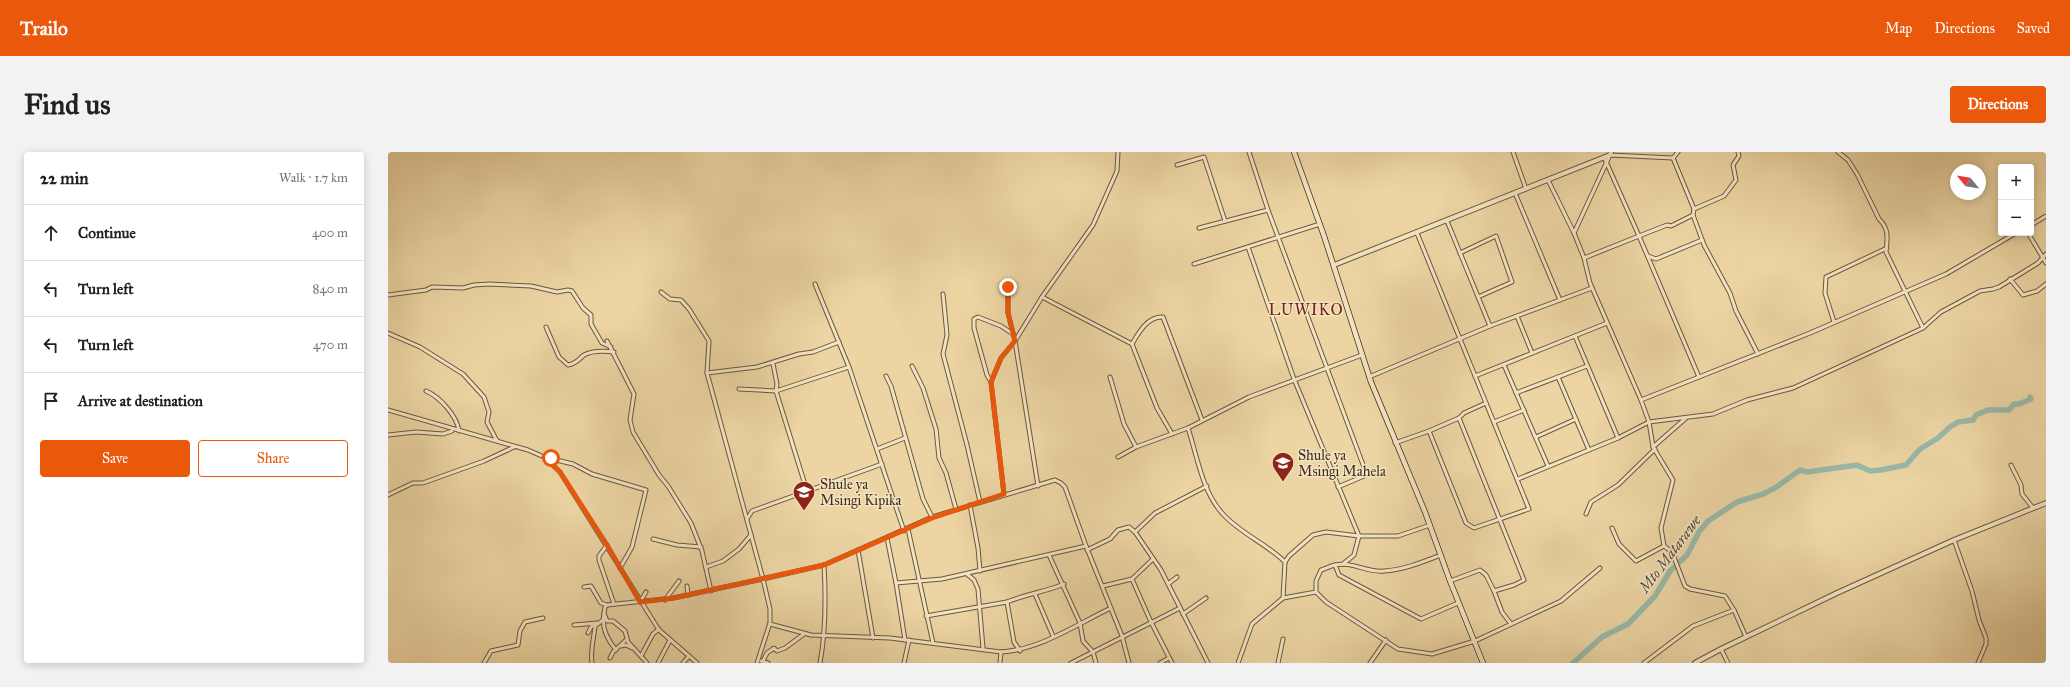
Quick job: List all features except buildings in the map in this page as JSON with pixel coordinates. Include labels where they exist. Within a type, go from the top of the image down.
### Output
[{"type":"main road","points":[[1294,152],[1334,265],[1369,377],[1430,525],[1458,603],[1483,663]]},
{"type":"street","points":[[991,382],[1001,358],[1015,341],[1042,297],[1093,225],[1117,171],[1118,152]]},
{"type":"street","points":[[1250,152],[1268,210],[1326,368],[1366,470],[1364,476],[1338,487]]},
{"type":"street","points":[[1513,152],[1526,189]]},
{"type":"street","points":[[1674,158],[1678,152]]},
{"type":"street","points":[[1694,210],[1724,196],[1736,180],[1733,165],[1739,156],[1738,152]]},
{"type":"street","points":[[1838,152],[1848,160],[1864,185],[1879,219],[1884,224],[1889,240],[1886,252],[1923,328]]},
{"type":"street","points":[[1334,265],[1447,221],[1611,153],[1674,158]]},
{"type":"street","points":[[1574,233],[1611,153]]},
{"type":"street","points":[[1177,165],[1204,157],[1225,221]]},
{"type":"street","points":[[1604,157],[1699,377]]},
{"type":"street","points":[[1674,158],[1694,210],[1693,215],[1702,240],[1730,293],[1736,311],[1758,354]]},
{"type":"street","points":[[1548,180],[1574,233],[1584,258],[1592,288],[1641,400],[1649,422],[1654,448],[1673,480],[1661,528],[1664,546],[1672,552],[1685,586],[1690,589],[1725,596],[1734,610],[1746,637]]},
{"type":"street","points":[[1515,193],[1560,300]]},
{"type":"street","points":[[1199,228],[1268,210]]},
{"type":"street","points":[[1584,258],[1667,225],[1671,226],[1693,215]]},
{"type":"street","points":[[2034,223],[2046,216]]},
{"type":"street","points":[[1447,221],[1490,326]]},
{"type":"street","points":[[1194,264],[1320,224]]},
{"type":"street","points":[[1417,233],[1529,509],[1474,528],[1466,523],[1429,431]]},
{"type":"street","points":[[1460,253],[1496,236],[1512,282],[1478,297]]},
{"type":"street","points":[[1641,400],[1758,354],[1906,292],[1946,274],[2011,236]]},
{"type":"street","points":[[2030,236],[2044,255],[2046,263]]},
{"type":"street","points":[[1648,256],[1656,259],[1702,240]]},
{"type":"street","points":[[1248,246],[1294,379],[1359,536],[1354,555],[1342,565]]},
{"type":"street","points":[[1834,322],[1825,293],[1826,277],[1886,248]]},
{"type":"street","points":[[1518,479],[1618,438],[1649,422],[1713,414],[1746,400],[1787,390],[1923,328],[1941,312],[1980,291],[1999,287],[2038,263],[2044,255]]},
{"type":"street","points":[[2010,279],[2023,295],[2037,291],[2046,284]]},
{"type":"street","points":[[388,295],[426,290],[432,287],[463,288],[474,285],[489,284],[531,286],[558,292],[568,290],[572,291],[583,308],[591,315],[591,324],[602,343],[611,347]]},
{"type":"street","points":[[815,284],[849,366],[906,530],[933,643]]},
{"type":"street","points":[[1008,287],[1008,313],[1015,341],[1038,486]]},
{"type":"street","points":[[1369,377],[1490,326],[1592,288]]},
{"type":"street","points":[[661,292],[670,299],[681,300],[689,309],[709,341],[707,373],[770,609],[770,624],[757,661],[768,663]]},
{"type":"street","points":[[943,294],[947,335],[943,354],[967,445],[980,502]]},
{"type":"street","points":[[1042,297],[1132,344],[1158,408],[1172,434]]},
{"type":"street","points":[[1132,344],[1149,321],[1156,316],[1163,318],[1202,420]]},
{"type":"street","points":[[1517,316],[1532,353]]},
{"type":"street","points":[[1004,494],[991,382],[987,375],[974,328],[974,319],[978,317],[1001,326],[1013,334]]},
{"type":"street","points":[[1475,376],[1607,324]]},
{"type":"street","points":[[546,327],[559,357],[568,365],[573,365],[585,354],[599,351],[614,352]]},
{"type":"street","points":[[388,333],[420,347],[463,374],[484,397],[489,412],[487,422],[497,441]]},
{"type":"street","points":[[1575,336],[1618,438]]},
{"type":"street","points":[[607,341],[614,352],[634,394],[630,420],[633,432],[691,523],[701,547],[711,591]]},
{"type":"street","points":[[707,373],[744,370],[773,364],[839,342]]},
{"type":"street","points":[[1118,457],[1136,447],[1188,428],[1249,397],[1362,355]]},
{"type":"street","points":[[773,364],[777,384],[776,391],[807,491]]},
{"type":"street","points":[[1504,365],[1548,466]]},
{"type":"street","points":[[739,389],[776,391],[849,366]]},
{"type":"street","points":[[912,366],[923,388],[936,429],[939,458],[946,473],[956,510]]},
{"type":"street","points":[[1516,393],[1588,366]]},
{"type":"street","points":[[886,376],[891,386],[923,499],[932,518]]},
{"type":"street","points":[[1110,377],[1124,424],[1136,447]]},
{"type":"street","points":[[1558,377],[1589,450]]},
{"type":"street","points":[[426,391],[441,400],[458,422],[459,432]]},
{"type":"street","points":[[1395,443],[1459,418],[1464,412],[1486,403]]},
{"type":"street","points":[[388,410],[459,432],[515,446],[544,457],[573,464],[592,474],[646,490],[632,547],[620,568]]},
{"type":"street","points":[[1494,422],[1524,410]]},
{"type":"street","points":[[1459,418],[1524,580],[1514,585],[1494,591]]},
{"type":"street","points":[[1586,514],[1591,502],[1618,485],[1686,418]]},
{"type":"street","points":[[1536,437],[1576,419]]},
{"type":"street","points":[[1188,428],[1207,486],[1221,513],[1274,551],[1285,562]]},
{"type":"street","points":[[388,435],[416,432],[443,434],[453,430]]},
{"type":"street","points":[[878,449],[905,438]]},
{"type":"street","points":[[388,495],[413,483],[423,483],[484,461],[515,446]]},
{"type":"street","points":[[544,457],[560,472],[607,545],[640,602],[659,630],[697,663]]},
{"type":"street","points":[[747,519],[752,511],[882,464]]},
{"type":"street","points":[[2012,465],[2021,485],[2022,494],[2033,508]]},
{"type":"street","points":[[584,587],[591,586],[602,603],[607,605],[665,600],[711,591],[824,565],[932,518],[1004,494],[1038,486],[1055,480],[1065,487],[1086,548],[1103,586],[1122,636],[1129,663]]},
{"type":"street","points":[[1135,532],[1155,513],[1207,486]]},
{"type":"street","points":[[1695,663],[1720,649],[1837,593],[1954,540],[2046,503]]},
{"type":"street","points":[[970,505],[978,548],[980,571]]},
{"type":"street","points":[[1283,598],[1285,562],[1289,556],[1313,535],[1326,532],[1359,536],[1398,536],[1430,525]]},
{"type":"street","points":[[896,583],[942,579],[1086,548],[1110,539],[1118,530],[1129,527],[1135,532],[1168,584],[1208,663]]},
{"type":"street","points":[[1612,528],[1619,544],[1636,561],[1664,546]]},
{"type":"street","points":[[706,567],[723,561],[751,535]]},
{"type":"street","points":[[887,538],[907,640],[904,663]]},
{"type":"street","points":[[653,539],[677,545],[701,547]]},
{"type":"street","points":[[1954,540],[1972,591],[1979,620],[1986,638],[1986,644],[1978,663]]},
{"type":"street","points":[[607,545],[599,556],[599,560],[614,604]]},
{"type":"street","points":[[858,550],[873,638]]},
{"type":"street","points":[[1049,555],[1064,584],[1080,623],[1084,641],[1093,652],[1096,663]]},
{"type":"street","points":[[1441,555],[1424,562],[1384,571],[1336,564],[1321,570],[1316,581],[1316,592],[1326,602],[1398,649],[1432,654],[1475,641],[1561,601],[1600,568]]},
{"type":"street","points":[[1103,586],[1132,579],[1153,559]]},
{"type":"street","points":[[1336,564],[1339,575],[1421,619],[1458,603]]},
{"type":"street","points":[[820,663],[825,635],[826,600],[824,565]]},
{"type":"street","points":[[1450,581],[1480,570],[1486,575],[1502,612],[1511,624]]},
{"type":"street","points":[[967,574],[976,584],[980,607],[983,648]]},
{"type":"street","points":[[1168,584],[1177,577]]},
{"type":"street","points":[[1132,579],[1151,622],[1172,663]]},
{"type":"street","points":[[665,600],[678,581]]},
{"type":"street","points":[[926,616],[1007,602],[1024,594],[1035,594],[1064,584]]},
{"type":"street","points":[[687,586],[688,595]]},
{"type":"street","points":[[640,602],[646,592]]},
{"type":"street","points":[[1238,663],[1252,624],[1283,598],[1316,592]]},
{"type":"street","points":[[1035,594],[1053,636]]},
{"type":"street","points":[[1183,614],[1206,598]]},
{"type":"street","points":[[1007,602],[1014,642],[1020,651]]},
{"type":"street","points":[[607,605],[604,613],[606,634],[616,650]]},
{"type":"street","points":[[770,624],[804,634],[907,640],[983,648],[1001,652],[1020,651],[1111,608]]},
{"type":"street","points":[[1071,663],[1180,608]]},
{"type":"street","points":[[1644,663],[1693,626],[1734,610]]},
{"type":"street","points":[[484,663],[491,651],[518,645],[520,631],[525,622],[543,618]]},
{"type":"street","points":[[588,633],[591,627],[605,620],[617,623],[625,631],[627,639],[647,663]]},
{"type":"street","points":[[574,625],[597,623]]},
{"type":"street","points":[[592,663],[590,654],[597,623]]},
{"type":"street","points":[[641,656],[653,634],[659,630]]},
{"type":"street","points":[[763,661],[767,653],[774,648],[776,651],[785,648],[804,634]]},
{"type":"street","points":[[610,658],[627,639]]},
{"type":"street","points":[[1278,663],[1283,639]]},
{"type":"street","points":[[659,663],[670,640]]},
{"type":"street","points":[[1370,663],[1386,640]]},
{"type":"street","points":[[621,646],[626,645],[634,648]]},
{"type":"street","points":[[1720,649],[1728,663]]},
{"type":"street","points":[[1000,663],[1001,652]]},
{"type":"street","points":[[682,663],[689,656]]},
{"type":"street","points":[[1160,663],[1169,658]]},
{"type":"waterway","name":"Mto Matarawe","points":[[1573,663],[1602,637],[1628,624],[1655,596],[1670,571],[1687,555],[1699,532],[1708,521],[1737,502],[1763,494],[1775,488],[1800,470],[1807,472],[1857,465],[1870,471],[1906,465],[1920,449],[1938,438],[1958,422],[1973,420],[1976,415],[1988,410],[2009,410],[2014,404],[2019,404],[2031,399],[2030,397]]},
{"type":"place","name":"Shule ya Msingi Mahela","points":[[1283,482]]},
{"type":"place","name":"Shule ya Msingi Kipika","points":[[804,512]]},
{"type":"district","name":"LUWIKO","points":[[1306,309]]},
{"type":"route","points":[[551,458],[544,457],[560,472],[591,518],[640,602],[665,600],[711,591],[824,565],[932,518],[1004,494],[991,382],[1001,358],[1015,341],[1008,313],[1008,287]]}]
